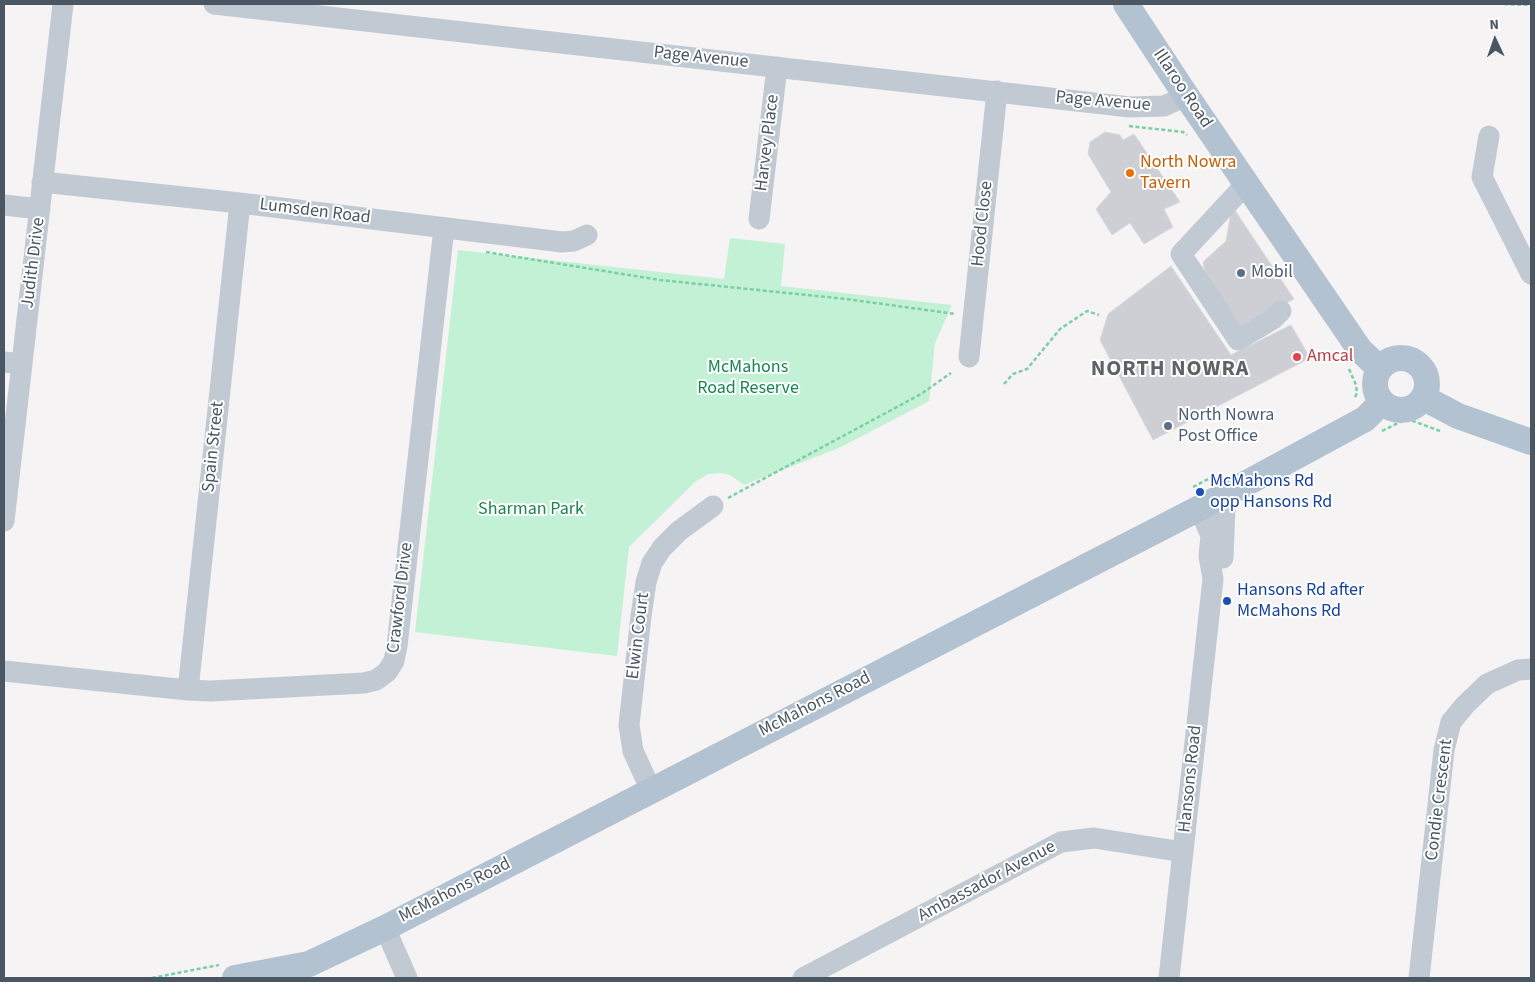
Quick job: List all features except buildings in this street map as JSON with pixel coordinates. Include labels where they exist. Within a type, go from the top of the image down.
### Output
[{"type":"main road","name":"Illaroo Road","points":[[1126,4],[1185,94],[1360,350],[1380,368]]},
{"type":"main road","points":[[1403,358],[1419,365],[1427,380],[1427,390],[1424,398],[1418,404],[1404,411],[1388,408],[1377,396],[1374,382],[1380,368],[1386,362],[1403,358]]},
{"type":"main road","points":[[1424,398],[1458,416],[1531,442]]},
{"type":"main road","name":"McMahons Road","points":[[235,978],[308,964],[385,928],[1210,502],[1366,419],[1381,402]]},
{"type":"street","name":"Judith Drive","points":[[4,521],[13,363],[40,209],[62,4]]},
{"type":"street","name":"Page Avenue","points":[[214,4],[1130,107],[1151,108],[1167,105],[1185,94]]},
{"type":"street","name":"Harvey Place","points":[[758,219],[777,67]]},
{"type":"street","name":"Hood Close","points":[[969,357],[997,91]]},
{"type":"street","points":[[1489,136],[1482,177],[1531,274]]},
{"type":"street","name":"Lumsden Road","points":[[42,182],[240,203],[562,242],[574,241],[587,235]]},
{"type":"street","points":[[1246,184],[1181,254],[1238,340],[1273,319],[1281,311]]},
{"type":"street","name":"Spain Street","points":[[188,690],[240,203]]},
{"type":"street","points":[[4,205],[40,209]]},
{"type":"street","name":"Crawford Drive","points":[[4,671],[210,691],[364,683],[376,680],[387,672],[394,661],[397,646],[444,228]]},
{"type":"street","name":"Hansons Road","points":[[1169,978],[1213,579],[1223,560],[1225,507],[1210,502]]},
{"type":"street","name":"Elwin Court","points":[[651,790],[633,750],[629,726],[646,582],[652,563],[662,548],[679,531],[713,506]]},
{"type":"street","name":"Condie Crescent","points":[[1419,978],[1444,750],[1451,722],[1464,705],[1487,684],[1518,670],[1531,669]]},
{"type":"street","name":"Ambassador Avenue","points":[[803,978],[1061,842],[1094,838],[1183,852]]},
{"type":"street","points":[[385,928],[407,978]]},
{"type":"path","points":[[1504,4],[1531,5]]},
{"type":"path","points":[[478,249],[492,254],[660,280],[846,299],[973,318]]},
{"type":"path","points":[[1004,384],[1013,374],[1026,369],[1060,329],[1075,321],[1087,311],[1099,315]]},
{"type":"path","points":[[713,506],[921,394],[951,373]]},
{"type":"green space","points":[[730,238],[785,244],[781,286],[952,305],[935,343],[929,401],[841,447],[744,485],[730,475],[722,473],[708,474],[695,482],[629,547],[617,656],[415,632],[458,250],[724,279]]},
{"type":"place","name":"North Nowra Tavern","points":[[1130,173]]},
{"type":"place","name":"Mobil","points":[[1241,273]]},
{"type":"place","name":"Amcal","points":[[1297,357]]},
{"type":"place","name":"North Nowra Post Office","points":[[1168,426]]},
{"type":"place","name":"McMahons Rd opp Hansons Rd","points":[[1200,492]]},
{"type":"place","name":"Hansons Rd after McMahons Rd","points":[[1227,601]]},
{"type":"district","name":"NORTH NOWRA","points":[[1170,370]]},
{"type":"park label","name":"McMahons Road Reserve","points":[[748,378]]},
{"type":"park label","name":"Sharman Park","points":[[531,510]]}]
